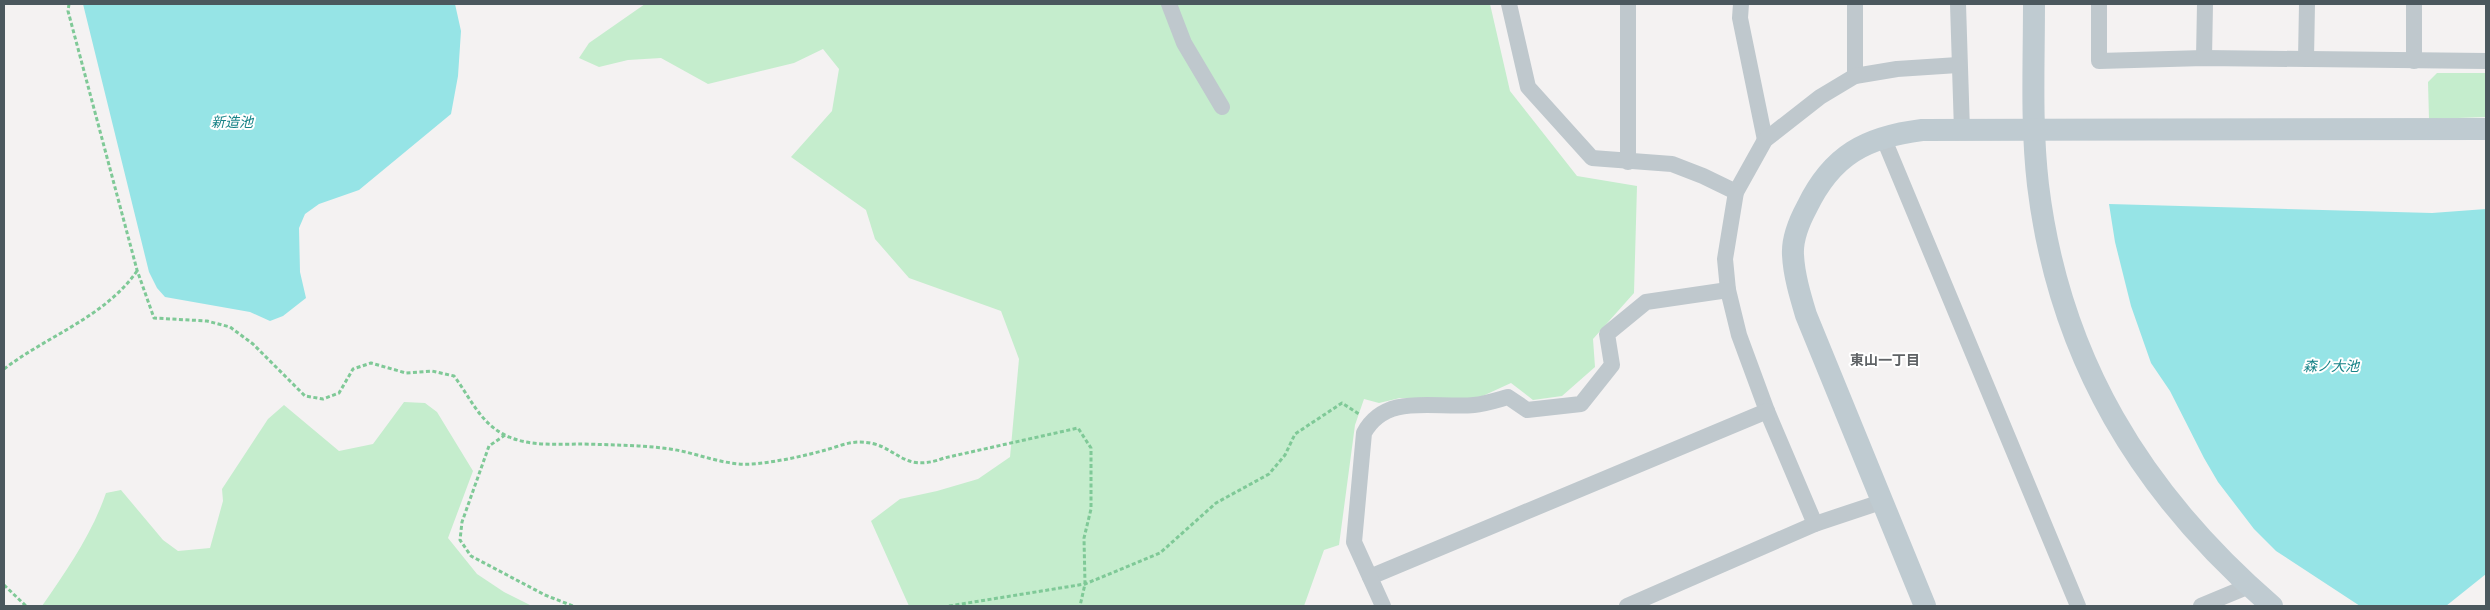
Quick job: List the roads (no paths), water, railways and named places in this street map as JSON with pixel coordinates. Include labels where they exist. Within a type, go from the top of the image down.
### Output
[{"type":"street","points":[[1169,4],[1184,43],[1222,107]]},
{"type":"street","points":[[1509,4],[1528,87],[1592,158],[1672,164],[1736,192]]},
{"type":"street","points":[[1628,4],[1628,162]]},
{"type":"street","points":[[1741,4],[1740,18],[1766,140]]},
{"type":"street","points":[[1855,4],[1855,76]]},
{"type":"street","points":[[1958,4],[1958,65],[1962,131]]},
{"type":"street","points":[[2034,4],[2034,130],[2045,233],[2056,281],[2090,370],[2110,414],[2145,470],[2179,514],[2249,586],[2272,606]]},
{"type":"street","points":[[2099,4],[2099,61],[2204,58],[2486,61]]},
{"type":"street","points":[[2204,58],[2205,4]]},
{"type":"street","points":[[2306,59],[2307,4]]},
{"type":"street","points":[[2414,4],[2414,61]]},
{"type":"street","points":[[1815,524],[1767,411],[1740,335],[1728,290],[1725,259],[1736,192],[1766,140],[1820,96],[1855,76],[1897,69],[1958,65]]},
{"type":"street","points":[[1925,606],[1806,315],[1796,276],[1793,253],[1803,214],[1827,173],[1858,148],[1883,137],[1922,130],[2486,129]]},
{"type":"street","points":[[1883,137],[2078,606]]},
{"type":"street","points":[[1383,606],[1354,542],[1364,433],[1370,421],[1378,415],[1413,403],[1475,405],[1508,397],[1527,410],[1581,404],[1612,365],[1607,334],[1646,302],[1728,290]]},
{"type":"street","points":[[1370,576],[1767,411]]},
{"type":"street","points":[[1627,606],[1815,524],[1881,502]]},
{"type":"street","points":[[2201,606],[2249,586]]},
{"type":"water","name":"新造池","points":[[83,4],[455,4],[461,31],[458,76],[451,114],[359,190],[319,204],[305,214],[299,228],[300,272],[306,298],[283,316],[270,321],[250,312],[165,297],[157,288],[149,272]]},
{"type":"water","name":"森ノ大池","points":[[2109,204],[2432,213],[2486,209],[2486,574],[2446,606],[2360,606],[2276,551],[2254,529],[2218,482],[2170,391],[2151,363],[2131,306],[2115,242]]},
{"type":"district","name":"東山一丁目","points":[[1885,360]]}]
